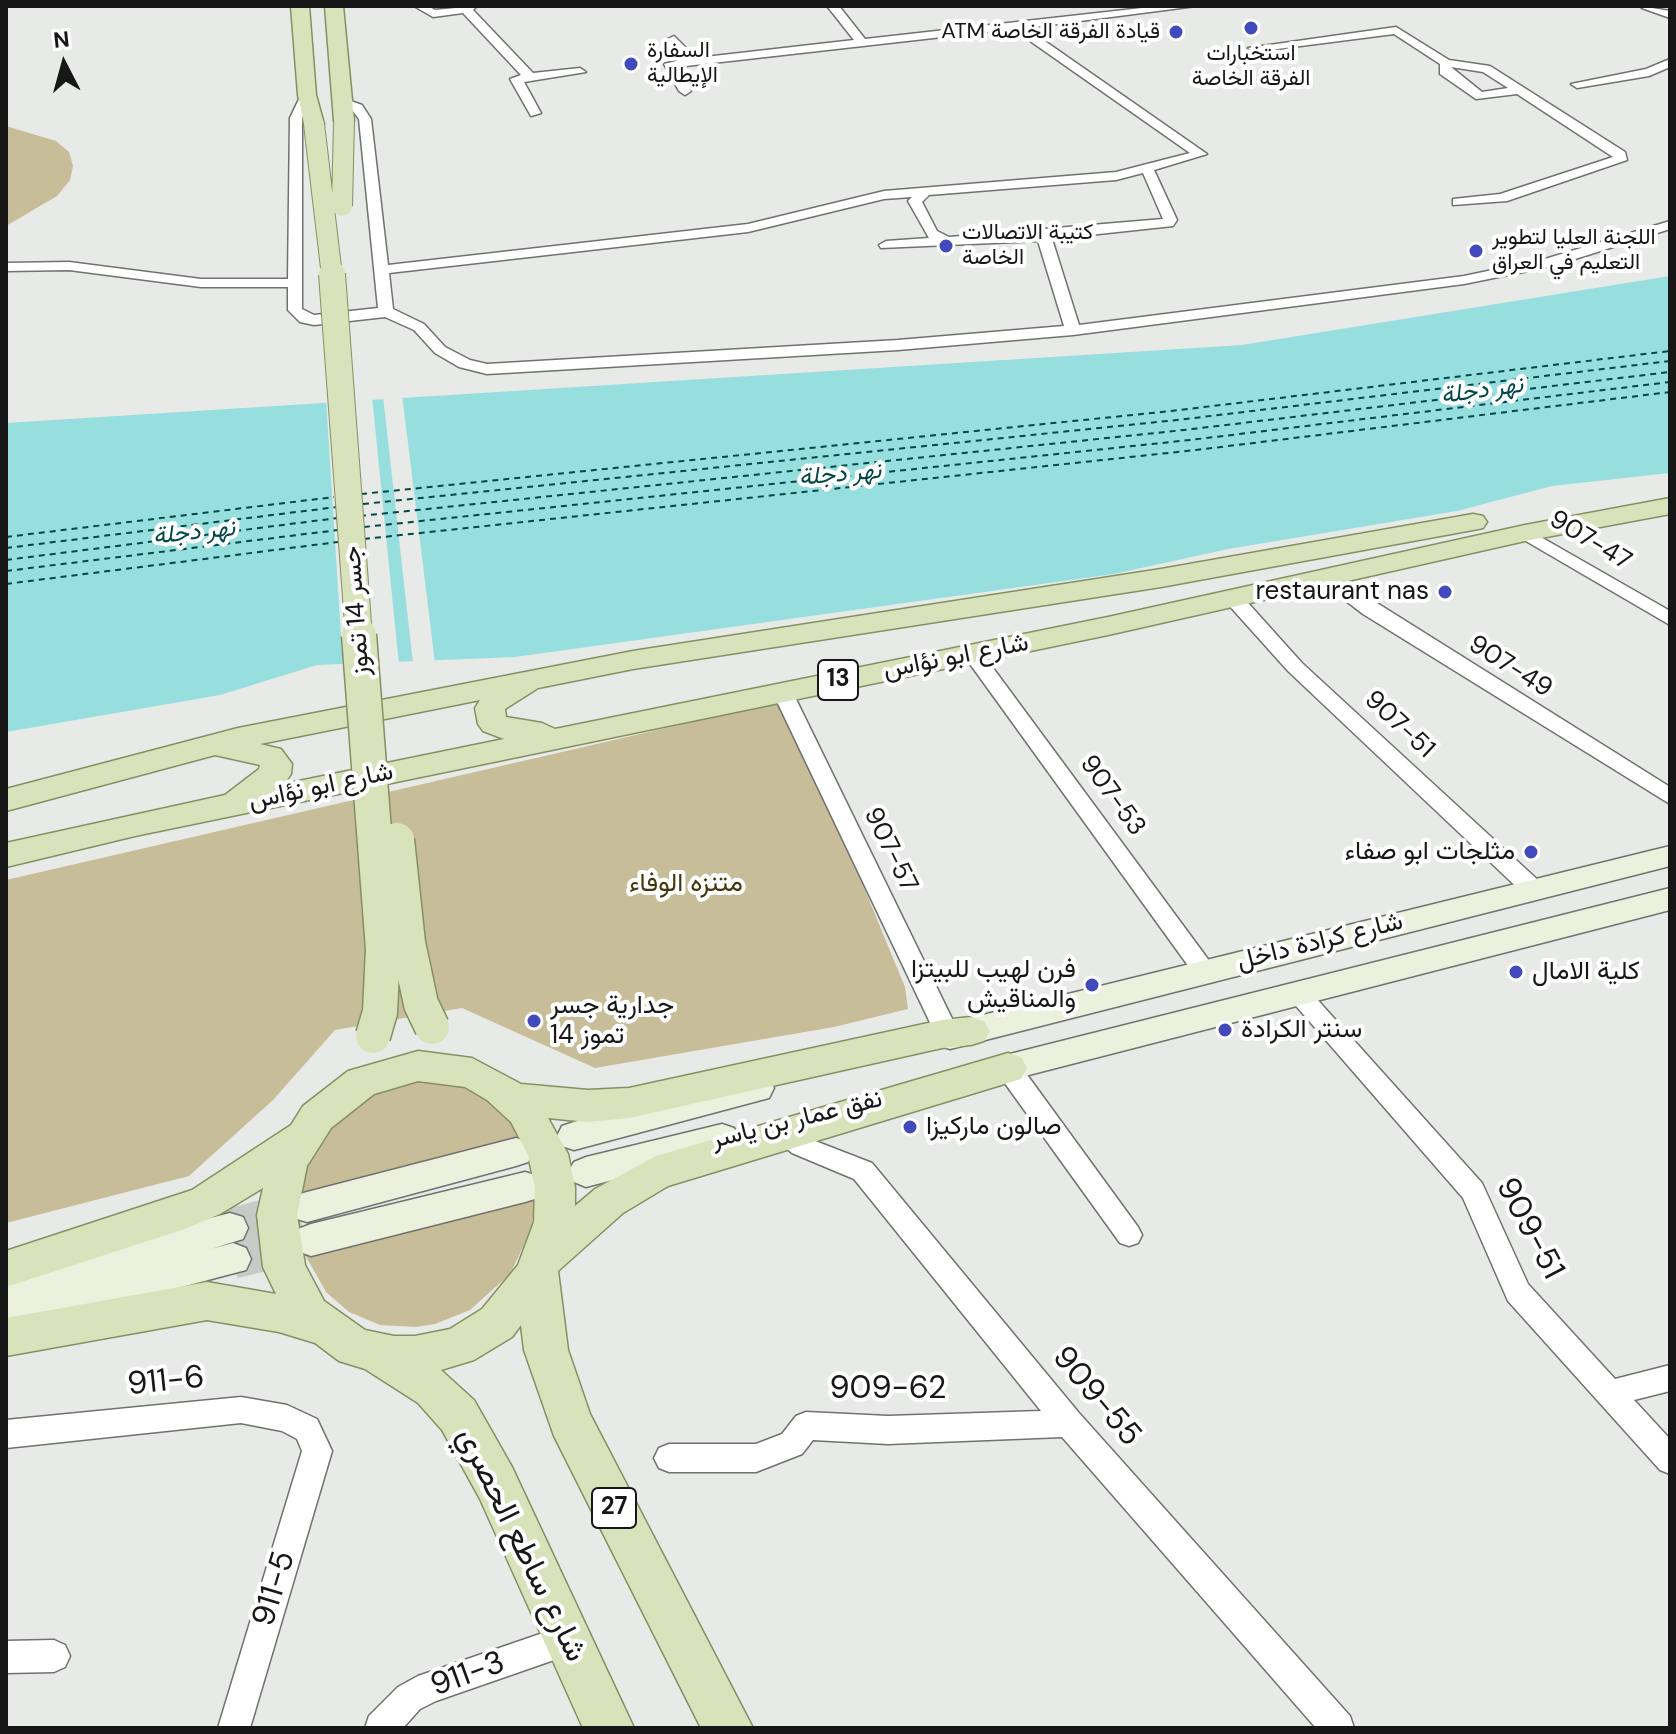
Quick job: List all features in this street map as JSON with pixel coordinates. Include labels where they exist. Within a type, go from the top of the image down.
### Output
[{"type":"main road","name":"جسر 14 تموز","points":[[300,6],[307,95],[314,124],[331,266],[383,949],[380,1012],[373,1036],[345,1092]]},
{"type":"main road","name":"جسر 14 تموز","points":[[334,6],[344,112],[342,180],[346,265],[408,943],[421,1004],[432,1027],[472,1073]]},
{"type":"main road","name":"شارع ابو نؤاس","points":[[6,800],[238,738],[633,660],[1145,581],[1670,487]]},
{"type":"main road","name":"شارع ابو نؤاس","points":[[6,855],[135,825],[1233,598],[1525,533],[1670,506]]},
{"type":"main road","points":[[633,660],[514,690],[495,701],[490,708],[490,717],[494,724],[534,733],[568,732],[675,713]]},
{"type":"main road","points":[[53,786],[226,749],[262,753],[270,756],[276,764],[275,774],[239,799],[135,825]]},
{"type":"main road","name":"شارع كرادة داخل","points":[[959,1032],[1670,856]]},
{"type":"main road","name":"شارع كرادة داخل","points":[[1008,1068],[1670,899]]},
{"type":"main road","points":[[514,1099],[588,1106],[629,1103],[959,1032]]},
{"type":"main road","name":"نفق عمار بن ياسر","points":[[574,1136],[959,1032]]},
{"type":"main road","points":[[6,1269],[171,1217],[206,1202],[255,1172],[306,1131],[345,1092],[399,1069],[437,1066],[472,1073],[514,1099],[535,1124],[553,1170],[554,1222],[540,1267]]},
{"type":"main road","points":[[6,1337],[207,1301],[266,1310],[322,1326],[354,1347],[373,1353],[415,1356],[459,1346],[497,1323],[540,1267],[609,1201],[656,1173],[1008,1068]]},
{"type":"main road","name":"نفق عمار بن ياسر","points":[[586,1172],[1008,1068]]},
{"type":"main road","points":[[306,1131],[283,1180],[277,1232],[290,1284],[322,1326]]},
{"type":"main road","points":[[516,1152],[309,1224],[525,1187]]},
{"type":"main road","points":[[6,1287],[232,1244],[6,1316]]},
{"type":"main road","name":"27","points":[[540,1267],[546,1350],[570,1421],[728,1728]]},
{"type":"main road","name":"شارع ساطع الحصري","points":[[373,1353],[404,1368],[434,1389],[458,1415],[496,1483],[566,1641],[609,1728]]},
{"type":"street","points":[[420,6],[433,14],[469,8],[530,77]]},
{"type":"street","points":[[833,6],[862,42]]},
{"type":"street","points":[[1071,6],[1084,18]]},
{"type":"street","points":[[685,91],[670,64],[1190,6]]},
{"type":"street","points":[[1646,6],[1670,15]]},
{"type":"street","points":[[381,270],[748,228],[884,195],[1116,176],[1200,154],[1014,25]]},
{"type":"street","points":[[1254,48],[1396,30],[1446,63],[1486,69],[1516,91],[1617,152],[1620,160],[1502,198],[1458,202]]},
{"type":"street","points":[[674,39],[693,61]]},
{"type":"street","points":[[1446,63],[1444,71],[1480,96],[1516,91]]},
{"type":"street","points":[[1577,84],[1649,72],[1670,63]]},
{"type":"street","points":[[535,113],[515,81],[580,72]]},
{"type":"street","points":[[307,95],[296,118],[295,310],[305,319],[386,312],[405,318],[419,327],[440,350],[465,364],[487,369],[898,345],[1073,330],[1464,280],[1548,263],[1670,225]]},
{"type":"street","points":[[344,112],[358,108],[365,119],[386,312]]},
{"type":"street","points":[[886,245],[1044,236],[1168,223],[1170,220],[1147,168]]},
{"type":"street","points":[[925,192],[915,201],[931,234],[946,241]]},
{"type":"street","points":[[1044,236],[1073,330]]},
{"type":"street","points":[[6,267],[69,266],[201,283],[294,283]]},
{"type":"street","name":"907-47","points":[[1525,533],[1670,619]]},
{"type":"street","name":"907-49","points":[[1326,577],[1370,610],[1670,797]]},
{"type":"street","name":"907-51","points":[[1233,598],[1295,667],[1532,888]]},
{"type":"street","name":"907-53","points":[[972,653],[1205,972]]},
{"type":"street","name":"907-57","points":[[782,691],[959,1032]]},
{"type":"street","name":"909-51","points":[[1298,993],[1473,1191],[1518,1292],[1670,1460]]},
{"type":"street","points":[[1008,1068],[1129,1235]]},
{"type":"street","name":"909-55","points":[[787,1134],[801,1146],[863,1171],[1069,1423],[1338,1728]]},
{"type":"street","points":[[1610,1393],[1670,1378]]},
{"type":"street","name":"911-6","points":[[6,1434],[241,1410],[292,1421],[307,1429],[317,1451]]},
{"type":"street","name":"909-62","points":[[669,1458],[756,1458],[792,1444],[806,1426],[888,1430],[1069,1423]]},
{"type":"street","name":"911-5","points":[[234,1728],[317,1451]]},
{"type":"street","name":"911-3","points":[[381,1728],[409,1698],[429,1687],[566,1641]]},
{"type":"street","points":[[6,1657],[54,1656]]},
{"type":"green space","points":[[6,126],[56,141],[69,152],[73,166],[70,180],[57,196],[6,226]]},
{"type":"green space","name":"متنزه الوفاء","points":[[779,702],[810,757],[905,987],[908,1009],[834,1027],[595,1068],[462,1008],[335,1030],[273,1100],[189,1176],[6,1223],[6,880]]},
{"type":"green space","points":[[418,1080],[465,1086],[478,1092],[510,1119],[524,1142],[298,1205],[307,1164],[331,1124],[370,1094]]},
{"type":"green space","points":[[536,1192],[531,1230],[510,1274],[470,1310],[435,1324],[416,1327],[380,1325],[349,1312],[326,1292],[304,1253]]},
{"type":"water","name":"نهر دجلة","points":[[1670,276],[1670,473],[1552,486],[1457,511],[1228,549],[1114,574],[515,657],[317,665],[220,695],[6,732],[6,423],[1242,345]]},
{"type":"pier","points":[[402,394],[435,663],[413,664],[383,396]]},
{"type":"pier","points":[[372,396],[399,665],[343,668],[326,399]]},
{"type":"ferry route","points":[[361,494],[1171,411],[1670,351]]},
{"type":"ferry route","points":[[363,504],[1177,420],[1670,361]]},
{"type":"ferry route","points":[[360,516],[1184,430],[1670,372]]},
{"type":"ferry route","points":[[364,527],[1190,440],[1670,382]]},
{"type":"ferry route","points":[[364,539],[1196,450],[1670,392]]},
{"type":"ferry route","points":[[6,537],[334,497]]},
{"type":"ferry route","points":[[6,548],[337,507]]},
{"type":"ferry route","points":[[6,560],[338,518]]},
{"type":"ferry route","points":[[6,571],[338,530]]},
{"type":"ferry route","points":[[6,584],[338,542]]},
{"type":"tunnel","points":[[230,1228],[298,1210]]},
{"type":"tunnel","points":[[233,1259],[301,1243]]},
{"type":"place","name":"استخبارات الفرقة الخاصة","points":[[1251,28]]},
{"type":"place","name":"ATM قيادة الفرقة الخاصة","points":[[1176,32]]},
{"type":"place","name":"السفارة الإيطالية","points":[[631,64]]},
{"type":"place","name":"كتيبة الاتصالات الخاصة","points":[[946,246]]},
{"type":"place","name":"اللجنة العليا لتطوير التعليم في العراق","points":[[1476,251]]},
{"type":"place","name":"restaurant nas","points":[[1445,592]]},
{"type":"place","name":"مثلجات ابو صفاء","points":[[1531,852]]},
{"type":"place","name":"كلية الامال","points":[[1516,972]]},
{"type":"place","name":"فرن لهيب للبيتزا والمناقيش","points":[[1092,985]]},
{"type":"place","name":"جدارية جسر 14 تموز","points":[[534,1021]]},
{"type":"place","name":"سنتر الكرادة","points":[[1225,1030]]},
{"type":"place","name":"صالون ماركيزا","points":[[910,1127]]}]
